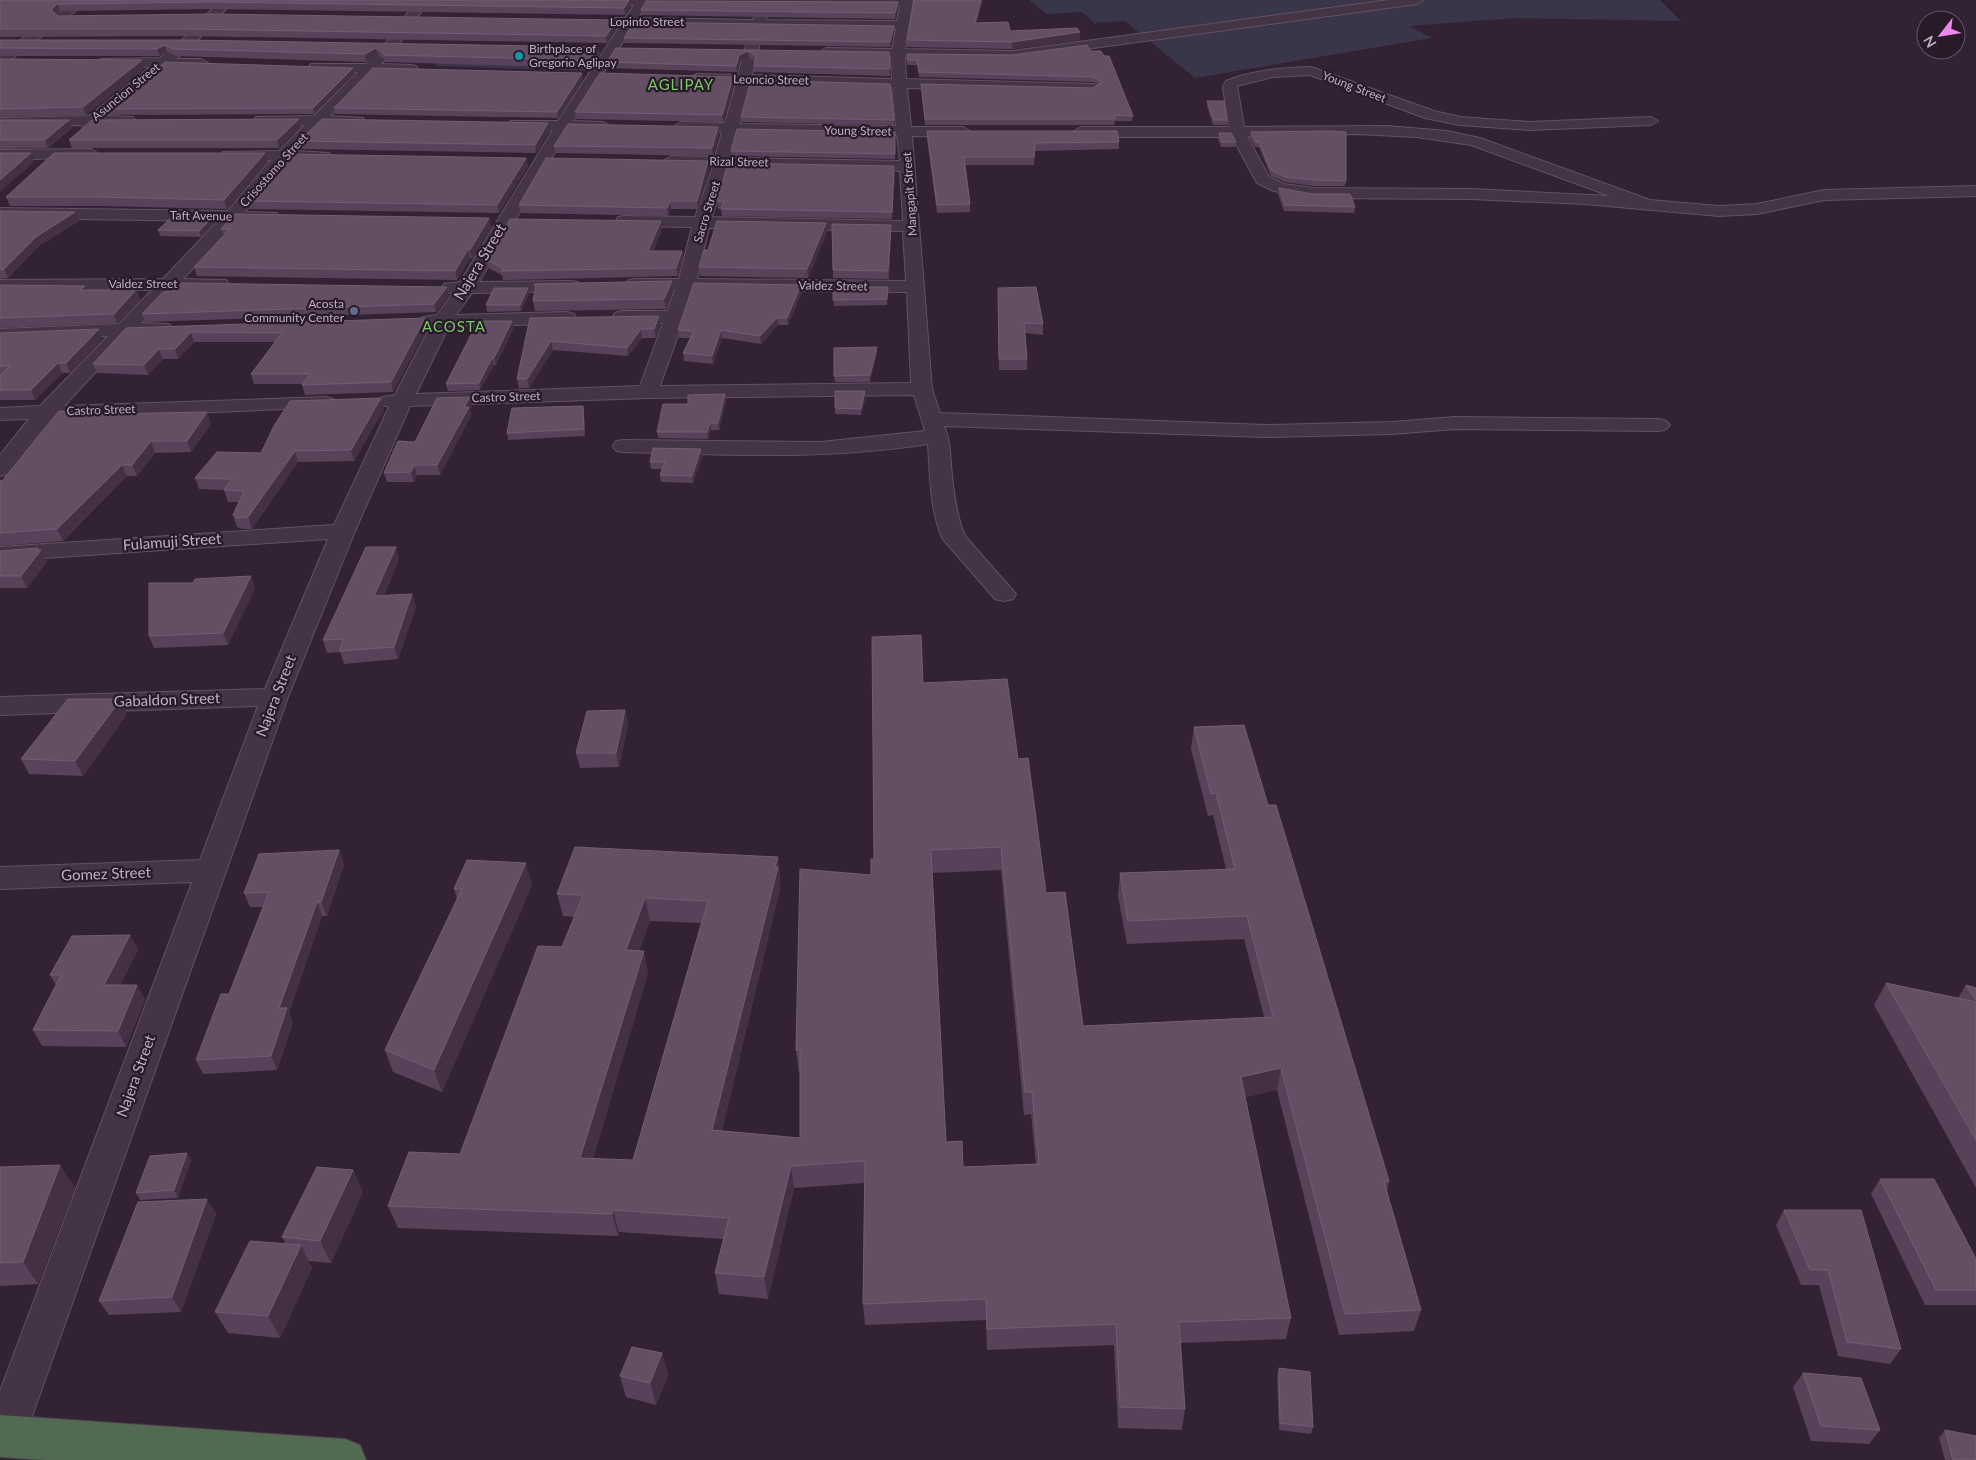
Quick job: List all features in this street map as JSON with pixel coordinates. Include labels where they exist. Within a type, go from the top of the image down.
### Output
[{"type":"highway","points":[[2,1436],[345,1460]]},
{"type":"street","points":[[0,61],[84,0]]},
{"type":"street","name":"Crisostomo Street","points":[[0,469],[47,411],[232,217],[284,155],[417,19],[422,0]]},
{"type":"street","points":[[403,1],[432,0]]},
{"type":"street","points":[[810,51],[1012,55],[1417,0]]},
{"type":"street","name":"Asuncion Street","points":[[40,166],[92,120],[188,42],[230,1]]},
{"type":"street","points":[[612,1],[638,8],[764,1],[907,1]]},
{"type":"street","name":"Sacro Street","points":[[648,392],[673,316],[687,283],[702,222],[722,162],[764,1]]},
{"type":"street","name":"Mangapit Street","points":[[907,1],[898,52],[899,82],[908,166],[922,389],[934,427],[949,526],[954,538],[1004,594]]},
{"type":"street","name":"Lopinto Street","points":[[599,21],[638,8],[760,22],[904,24]]},
{"type":"street","name":"Najera Street","points":[[2,1436],[275,697],[343,530],[403,400],[444,320],[466,288],[540,160],[638,8]]},
{"type":"street","points":[[194,15],[233,16]]},
{"type":"street","points":[[61,17],[80,16]]},
{"type":"street","points":[[392,18],[417,19]]},
{"type":"street","points":[[0,42],[46,42]]},
{"type":"street","points":[[169,42],[207,42]]},
{"type":"street","points":[[371,46],[410,46]]},
{"type":"street","points":[[0,61],[19,61]]},
{"type":"street","points":[[96,62],[212,64]]},
{"type":"street","points":[[301,66],[428,70]]},
{"type":"street","name":"Young Street","points":[[1237,132],[1230,87],[1232,84],[1243,79],[1296,71],[1322,74],[1430,115],[1460,121],[1529,126],[1651,120]]},
{"type":"street","name":"Leoncio Street","points":[[685,78],[1093,88]]},
{"type":"street","points":[[0,122],[142,120]]},
{"type":"street","points":[[250,120],[378,122]]},
{"type":"street","points":[[494,124],[622,127]]},
{"type":"street","name":"Young Street","points":[[671,127],[973,132]]},
{"type":"street","points":[[1071,132],[1405,131],[1458,136],[1646,204]]},
{"type":"street","points":[[1237,132],[1263,180],[1271,185],[1290,190],[1335,194],[1471,194],[1585,198],[1719,211],[1757,210],[1824,195],[1976,191]]},
{"type":"street","points":[[0,155],[102,154]]},
{"type":"street","points":[[217,155],[343,156]]},
{"type":"street","name":"Rizal Street","points":[[656,161],[908,166]]},
{"type":"street","name":"Taft Avenue","points":[[0,213],[291,218]]},
{"type":"street","points":[[604,221],[912,226]]},
{"type":"street","name":"Valdez Street","points":[[620,285],[687,283],[916,287]]},
{"type":"street","name":"Valdez Street","points":[[0,285],[239,284]]},
{"type":"street","points":[[436,287],[591,285]]},
{"type":"street","points":[[603,318],[673,316]]},
{"type":"street","points":[[414,321],[583,318]]},
{"type":"street","points":[[0,335],[185,328]]},
{"type":"street","name":"Castro Street","points":[[374,401],[648,392],[922,389]]},
{"type":"street","name":"Castro Street","points":[[0,414],[344,402]]},
{"type":"street","points":[[624,446],[762,449],[862,446],[934,427],[1110,424],[1266,431],[1392,428],[1455,423],[1659,425]]},
{"type":"street","name":"Fulamuji Street","points":[[0,554],[343,530]]},
{"type":"street","name":"Gabaldon Street","points":[[0,706],[275,697]]},
{"type":"street","name":"Gomez Street","points":[[0,878],[212,870]]},
{"type":"shaded area","points":[[1029,0],[1660,0],[1681,21],[1516,18],[1409,26],[1432,38],[1195,78],[1125,21],[1094,23],[1082,12],[1047,14]]},
{"type":"shaded area","points":[[457,49],[601,52],[590,71],[434,66]]},
{"type":"building","points":[[0,0],[629,0],[624,8],[211,2],[57,4],[51,10],[58,16],[211,14],[617,20],[606,36],[186,29],[0,29]]},
{"type":"building","points":[[914,0],[981,0],[975,23],[1008,22],[1010,31],[1077,28],[1080,32],[1012,42],[907,40]]},
{"type":"building","points":[[646,1],[898,2],[895,13],[641,10]]},
{"type":"building","points":[[634,22],[894,26],[890,42],[624,38]]},
{"type":"building","points":[[0,40],[186,40],[598,47],[590,60],[384,55],[383,52],[376,48],[365,54],[173,49],[165,45],[157,49],[0,48]]},
{"type":"building","points":[[1087,45],[1091,51],[1101,51],[1104,56],[1109,56],[1133,116],[1114,115],[1115,119],[925,119],[921,84],[1093,88],[1102,82],[1093,77],[919,72],[917,60],[907,60],[907,54],[1012,55]]},
{"type":"building","points":[[616,48],[889,52],[890,69],[754,66],[756,56],[748,51],[739,55],[736,66],[607,62]]},
{"type":"building","points":[[0,59],[142,60],[83,107],[0,109]]},
{"type":"building","points":[[165,62],[353,68],[313,108],[108,109]]},
{"type":"building","points":[[373,68],[582,73],[557,112],[334,108]]},
{"type":"building","points":[[600,73],[733,77],[722,115],[575,112]]},
{"type":"building","points":[[751,80],[890,84],[894,120],[741,117]]},
{"type":"building","points":[[1207,101],[1224,101],[1227,120],[1214,120]]},
{"type":"building","points":[[299,119],[277,140],[69,140],[92,120]]},
{"type":"building","points":[[322,119],[548,123],[535,145],[299,141]]},
{"type":"building","points":[[0,120],[69,120],[45,140],[0,140]]},
{"type":"building","points":[[568,124],[718,127],[712,148],[554,146]]},
{"type":"building","points":[[737,129],[895,132],[895,154],[731,151]]},
{"type":"building","points":[[927,131],[1117,131],[1119,142],[1035,143],[1034,157],[964,157],[970,204],[937,205]]},
{"type":"building","points":[[1251,132],[1346,132],[1346,181],[1285,177],[1271,170],[1259,142],[1256,142]]},
{"type":"building","points":[[1219,133],[1231,133],[1236,142],[1222,142]]},
{"type":"building","points":[[0,153],[31,153],[0,180]]},
{"type":"building","points":[[54,153],[265,153],[224,200],[6,197]]},
{"type":"building","points":[[287,154],[526,158],[497,205],[248,201]]},
{"type":"building","points":[[546,158],[708,161],[697,201],[670,201],[667,208],[519,205]]},
{"type":"building","points":[[728,163],[894,166],[892,212],[721,209],[724,201],[717,201]]},
{"type":"building","points":[[1279,188],[1313,194],[1350,194],[1355,207],[1285,205]]},
{"type":"building","points":[[0,211],[75,212],[36,237],[4,269],[0,269]]},
{"type":"building","points":[[235,214],[489,218],[455,271],[194,267],[230,229],[221,229]]},
{"type":"building","points":[[173,216],[213,217],[199,231],[158,230]]},
{"type":"building","points":[[510,219],[661,221],[648,251],[682,251],[676,268],[501,271],[503,268],[487,260]]},
{"type":"building","points":[[717,221],[826,223],[807,269],[699,267],[704,250],[708,250]]},
{"type":"building","points":[[832,224],[891,225],[888,271],[833,270]]},
{"type":"building","points":[[672,281],[664,299],[533,301],[536,285],[534,284]]},
{"type":"building","points":[[182,283],[447,287],[434,304],[142,314],[163,292],[175,291]]},
{"type":"building","points":[[694,283],[801,285],[787,318],[777,318],[760,336],[721,330],[712,356],[683,353],[694,331],[678,330]]},
{"type":"building","points":[[0,285],[85,286],[80,290],[136,290],[114,314],[0,318]]},
{"type":"building","points":[[833,287],[888,287],[887,299],[833,300]]},
{"type":"building","points":[[1036,287],[1043,324],[1024,323],[1027,359],[999,359],[998,288]]},
{"type":"building","points":[[494,288],[528,288],[520,305],[486,305]]},
{"type":"building","points":[[659,316],[654,329],[641,329],[627,348],[551,341],[527,379],[517,379],[530,318]]},
{"type":"building","points":[[425,318],[391,382],[302,385],[310,374],[251,374],[282,333],[191,332],[175,349],[159,349],[144,365],[93,364],[126,328]]},
{"type":"building","points":[[478,321],[512,321],[479,383],[446,384]]},
{"type":"building","points":[[99,329],[66,363],[58,363],[31,390],[0,390],[0,376],[10,366],[0,366],[0,333]]},
{"type":"building","points":[[877,347],[870,375],[834,376],[834,348]]},
{"type":"building","points":[[835,391],[865,391],[861,409],[835,408]]},
{"type":"building","points":[[725,394],[718,423],[710,423],[707,432],[657,432],[663,404],[688,404],[688,395]]},
{"type":"building","points":[[470,397],[464,407],[469,407],[437,465],[414,465],[411,472],[384,473],[398,441],[415,442],[437,398]]},
{"type":"building","points":[[381,398],[351,450],[295,451],[248,517],[237,518],[233,515],[244,491],[224,490],[232,479],[195,478],[217,452],[261,453],[274,426],[290,401]]},
{"type":"building","points":[[583,406],[584,429],[507,433],[512,408]]},
{"type":"building","points":[[59,411],[105,414],[207,412],[187,441],[151,441],[132,465],[122,465],[57,529],[0,533],[0,480],[2,481]]},
{"type":"building","points":[[653,448],[701,449],[692,476],[660,475],[665,462],[650,462]]},
{"type":"building","points":[[366,547],[396,547],[374,596],[412,594],[394,647],[340,651],[343,639],[323,640]]},
{"type":"building","points":[[38,548],[36,550],[41,550],[21,576],[0,576],[0,551]]},
{"type":"building","points":[[251,576],[223,633],[149,636],[149,583],[193,583],[195,579]]},
{"type":"building","points":[[921,635],[923,683],[1007,679],[1018,759],[1028,758],[1046,893],[1065,892],[1083,1026],[1273,1017],[1247,916],[1128,921],[1120,873],[1235,869],[1216,793],[1211,794],[1194,727],[1244,725],[1268,805],[1276,805],[1389,1181],[1384,1182],[1421,1310],[1345,1314],[1281,1068],[1241,1077],[1291,1318],[1179,1322],[1185,1409],[1120,1407],[1116,1324],[987,1329],[986,1299],[863,1304],[865,1161],[791,1166],[764,1277],[715,1273],[729,1218],[613,1210],[612,1214],[388,1206],[409,1152],[460,1154],[538,946],[562,947],[583,895],[557,894],[575,847],[778,857],[775,867],[778,867],[712,1130],[800,1138],[800,1050],[796,1050],[800,869],[871,875],[871,859],[874,859],[872,637]],"holes":[[[1001,847],[1025,1092],[1032,1092],[1039,1164],[963,1167],[962,1141],[946,1142],[931,850]],[[645,898],[708,901],[633,1160],[580,1158],[644,951],[626,950]]]},
{"type":"building","points":[[68,699],[121,699],[75,761],[21,759]]},
{"type":"building","points":[[625,710],[616,753],[576,753],[587,711]]},
{"type":"building","points":[[339,850],[321,902],[317,902],[279,1008],[287,1008],[271,1056],[196,1060],[221,994],[229,994],[269,892],[244,893],[259,854]]},
{"type":"building","points":[[467,860],[526,863],[434,1070],[385,1050],[462,889],[454,889]]},
{"type":"building","points":[[130,935],[104,985],[137,985],[118,1031],[33,1030],[61,975],[50,975],[72,936]]},
{"type":"building","points":[[1886,983],[1976,1002],[1976,1140]]},
{"type":"building","points":[[1966,985],[1976,988],[1976,1000]]},
{"type":"building","points":[[187,1153],[174,1190],[136,1193],[150,1156]]},
{"type":"building","points":[[60,1165],[23,1262],[0,1263],[0,1167]]},
{"type":"building","points":[[317,1167],[353,1170],[320,1241],[282,1237]]},
{"type":"building","points":[[1880,1179],[1934,1179],[1976,1259],[1976,1290],[1936,1290]]},
{"type":"building","points":[[207,1199],[172,1297],[99,1301],[138,1202]]},
{"type":"building","points":[[1784,1210],[1861,1210],[1901,1349],[1847,1342],[1828,1270],[1810,1270]]},
{"type":"building","points":[[250,1241],[301,1245],[268,1316],[215,1312]]},
{"type":"building","points":[[632,1347],[662,1353],[650,1383],[620,1376]]},
{"type":"building","points":[[1279,1368],[1310,1372],[1313,1427],[1280,1423]]},
{"type":"building","points":[[1803,1373],[1861,1378],[1880,1430],[1821,1426]]},
{"type":"building","points":[[1945,1430],[1976,1436],[1976,1460],[1953,1460]]},
{"type":"place","name":"Birthplace of Gregorio Aglipay","points":[[519,56]]},
{"type":"place","name":"Acosta Community Center","points":[[354,311]]},
{"type":"district","name":"AGLIPAY","points":[[681,85]]},
{"type":"district","name":"ACOSTA","points":[[454,327]]}]
